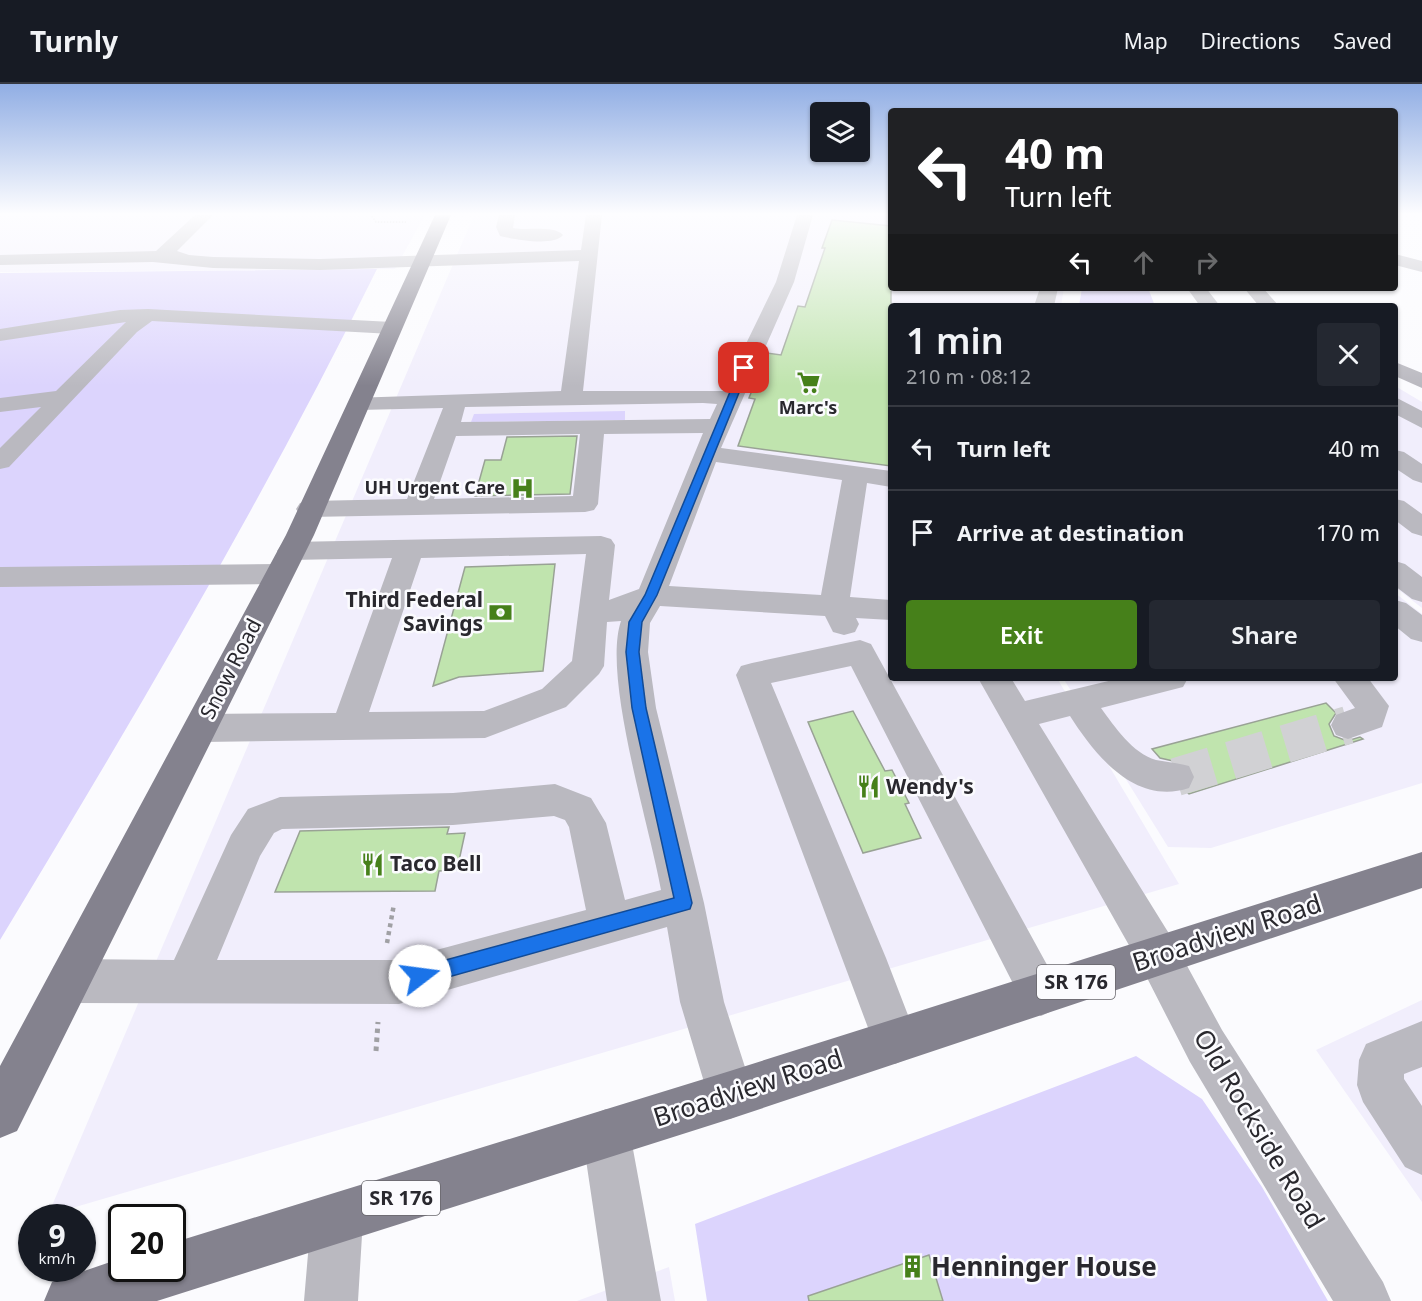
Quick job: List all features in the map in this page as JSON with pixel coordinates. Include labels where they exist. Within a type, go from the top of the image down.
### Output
[{"type":"main road","name":"Snow Road","points":[[0,1114],[202,728],[285,562],[418,272]]},
{"type":"main road","name":"Broadview Road","points":[[71,1301],[730,1095],[1422,870]]},
{"type":"street","points":[[571,398],[587,272]]},
{"type":"street","points":[[730,1095],[702,1002],[684,903],[639,708],[632,652],[635,622],[651,595],[719,426],[788,272]]},
{"type":"street","points":[[1198,291],[1208,303]]},
{"type":"street","points":[[1256,291],[1266,303]]},
{"type":"street","points":[[0,335],[120,316],[148,315],[392,328]]},
{"type":"street","points":[[0,462],[130,328],[148,315]]},
{"type":"street","points":[[1398,369],[1422,381]]},
{"type":"street","points":[[359,403],[703,396],[719,426]]},
{"type":"street","points":[[0,405],[63,397]]},
{"type":"street","points":[[417,508],[457,401]]},
{"type":"street","points":[[1398,407],[1422,421]]},
{"type":"street","points":[[446,429],[719,426],[856,474],[888,479]]},
{"type":"street","points":[[309,509],[585,504],[593,427]]},
{"type":"street","points":[[1398,459],[1422,475]]},
{"type":"street","points":[[856,474],[834,606],[1041,994]]},
{"type":"street","points":[[1398,509],[1422,527]]},
{"type":"street","points":[[0,577],[285,562],[410,548],[601,545],[588,666],[554,698],[485,724],[202,728]]},
{"type":"street","points":[[348,725],[410,548]]},
{"type":"street","points":[[1398,573],[1422,592]]},
{"type":"street","points":[[593,611],[619,611],[651,595],[888,610]]},
{"type":"street","points":[[1398,612],[1422,632]]},
{"type":"street","points":[[860,652],[752,675],[865,958],[895,1041]]},
{"type":"street","name":"Old Rockside Road","points":[[996,681],[1158,955],[1206,1047],[1364,1301]]},
{"type":"street","points":[[1017,716],[1079,703],[1161,681]]},
{"type":"street","points":[[1348,725],[1370,718],[1372,706],[1351,681]]},
{"type":"street","points":[[1079,703],[1122,760],[1155,777],[1176,777]]},
{"type":"street","points":[[186,981],[245,847],[261,821],[280,813],[453,809],[510,802],[555,800],[578,809],[587,823],[610,924]]},
{"type":"street","points":[[69,981],[399,982],[684,903]]},
{"type":"street","points":[[1422,1044],[1382,1060],[1380,1085],[1422,1150]]},
{"type":"street","points":[[606,1133],[634,1301]]},
{"type":"street","points":[[331,1301],[337,1219]]},
{"type":"shaded area","points":[[376,272],[289,440],[196,609],[0,940],[0,273]]},
{"type":"shaded area","points":[[450,272],[888,272],[888,291],[1064,291],[1062,303],[888,303],[888,681],[1059,681],[1179,884],[86,1204],[53,1204]]},
{"type":"shaded area","points":[[1082,291],[1149,291],[1154,303],[1080,303]]},
{"type":"shaded area","points":[[1398,388],[1422,402],[1422,608],[1398,589]]},
{"type":"shaded area","points":[[625,411],[625,420],[471,422],[474,414]]},
{"type":"shaded area","points":[[1398,595],[1422,614],[1422,783],[1211,848],[1168,847],[1065,681],[1398,681]]},
{"type":"shaded area","points":[[1422,1000],[1422,1202],[1316,1050]]},
{"type":"shaded area","points":[[1136,1056],[1202,1099],[1262,1187],[1328,1301],[707,1301],[695,1224]]},
{"type":"shaded area","points":[[669,1267],[675,1301],[577,1301]]},
{"type":"building","points":[[817,272],[888,272],[888,291],[891,291],[891,303],[888,303],[888,466],[738,446],[755,399],[749,398],[767,353],[781,355],[798,306],[805,307]]},
{"type":"building","points":[[577,436],[570,494],[475,496],[485,460],[501,460],[507,437]]},
{"type":"building","name":"Third Federal Savings","points":[[555,564],[543,671],[459,677],[433,686],[465,567]]},
{"type":"building","points":[[1326,703],[1336,713],[1329,724],[1334,736],[1347,741],[1360,737],[1363,739],[1189,794],[1186,791],[1191,789],[1196,778],[1191,765],[1160,758],[1152,749]]},
{"type":"building","name":"Wendy's","points":[[853,711],[885,771],[892,770],[909,803],[905,804],[921,838],[863,853],[808,722]]},
{"type":"building","name":"Taco Bell","points":[[449,827],[447,834],[465,833],[457,870],[439,871],[435,891],[275,892],[300,831]]},
{"type":"building","name":"Henninger House","points":[[929,1255],[943,1301],[809,1301],[808,1296]]},
{"type":"tunnel","points":[[1176,777],[1348,725]]},
{"type":"place","name":"Marc's","points":[[808,382]]},
{"type":"place","name":"UH Urgent Care","points":[[523,488]]},
{"type":"place","name":"Third Federal Savings","points":[[501,612]]},
{"type":"place","name":"Wendy's","points":[[868,787]]},
{"type":"place","name":"Taco Bell","points":[[372,864]]},
{"type":"place","name":"Henninger House","points":[[913,1267]]},
{"type":"route","points":[[420,976],[684,903],[639,708],[632,652],[635,622],[651,595],[718,426],[744,368]]}]
